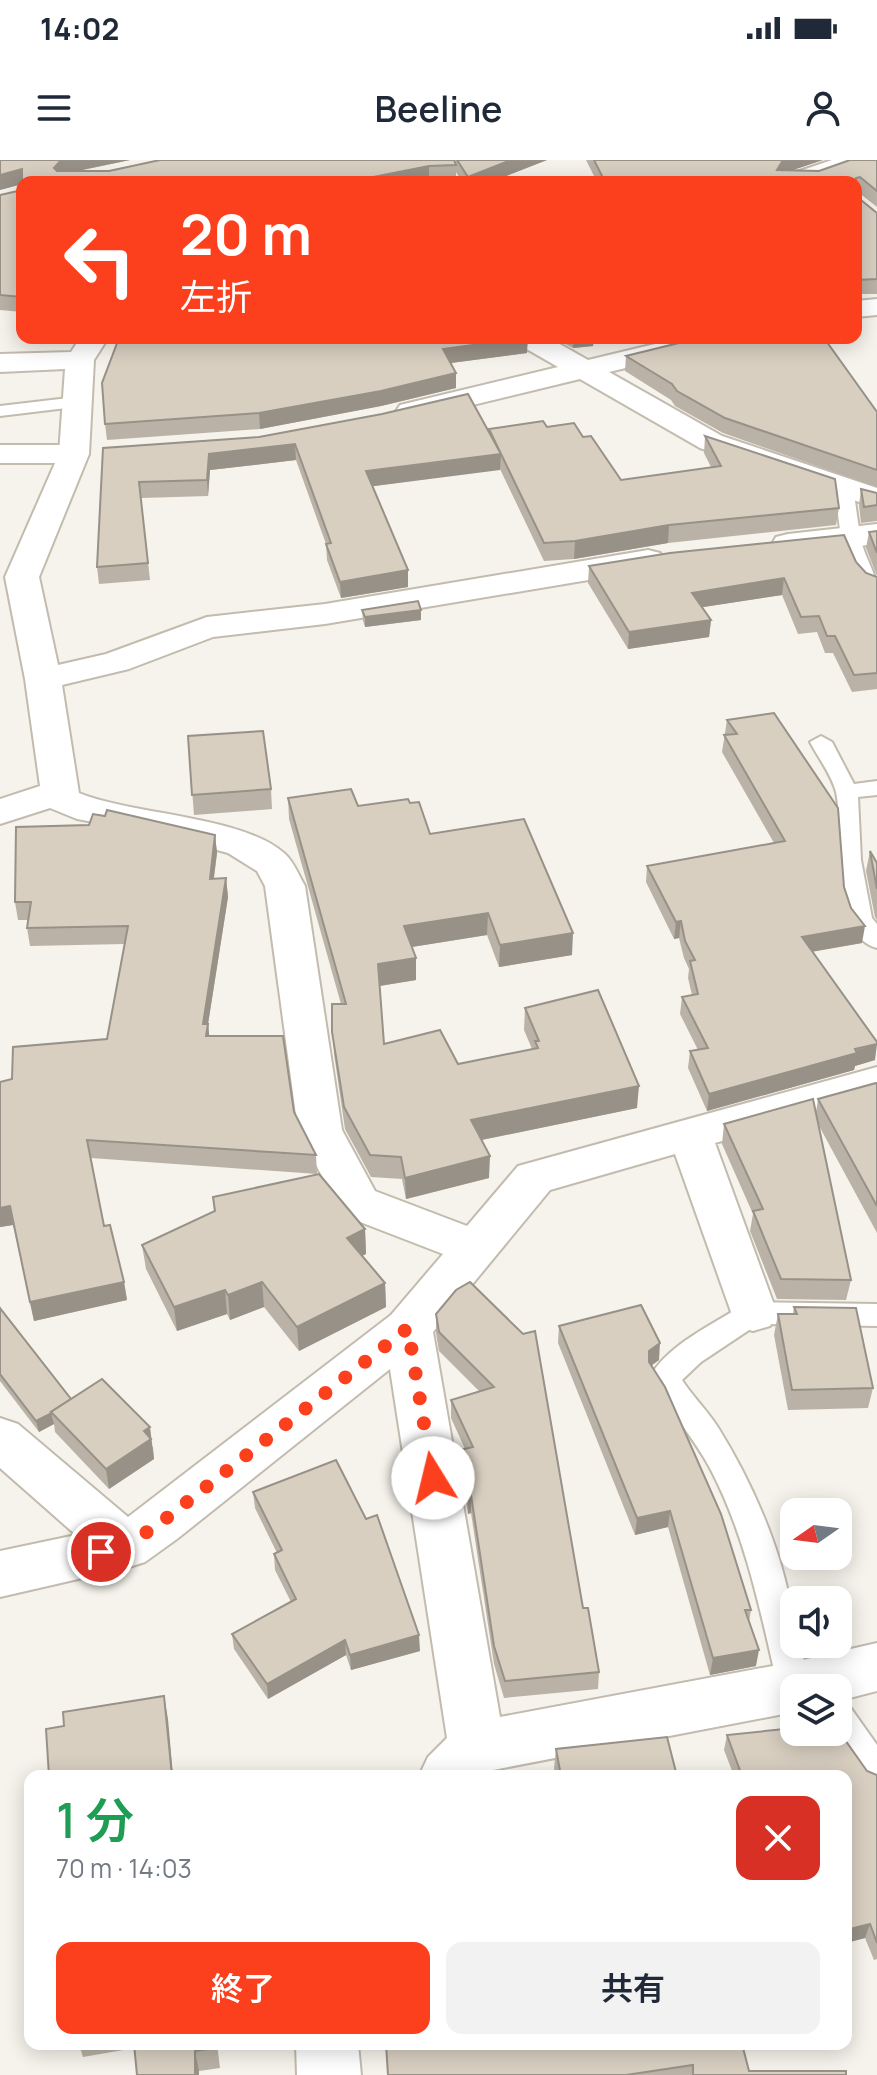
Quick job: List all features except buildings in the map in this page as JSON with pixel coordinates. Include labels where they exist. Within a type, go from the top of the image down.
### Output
[{"type":"street","points":[[826,176],[856,160]]},
{"type":"street","points":[[538,344],[711,442],[877,499]]},
{"type":"street","points":[[382,418],[691,344]]},
{"type":"street","points":[[0,363],[87,349],[77,402],[90,453],[22,577],[43,679],[61,799],[90,811],[161,823],[242,845],[272,863],[285,886],[320,1130],[358,1203],[476,1248]]},
{"type":"street","points":[[0,454],[90,453]]},
{"type":"street","points":[[761,547],[865,536]]},
{"type":"street","points":[[43,679],[117,662],[207,627],[325,614],[684,555]]},
{"type":"street","points":[[0,812],[60,792]]},
{"type":"street","points":[[0,1574],[126,1546],[159,1524],[408,1328],[534,1178],[877,1082]]},
{"type":"street","points":[[690,1134],[753,1313]]},
{"type":"street","points":[[408,1328],[462,1762],[780,1701]]},
{"type":"street","points":[[0,1438],[126,1546]]},
{"type":"street","points":[[852,1678],[877,1667]]},
{"type":"street","points":[[327,2050],[329,2075]]},
{"type":"lane","points":[[0,411],[77,402]]},
{"type":"lane","points":[[844,487],[865,536],[853,556],[865,578],[877,586]]},
{"type":"lane","points":[[821,742],[847,792],[850,860],[860,919],[877,940]]},
{"type":"lane","points":[[847,792],[877,788]]},
{"type":"lane","points":[[808,1674],[770,1585],[736,1491],[707,1436],[665,1377],[691,1354],[753,1313],[877,1315]]},
{"type":"lane","points":[[852,1740],[877,1773]]},
{"type":"route","points":[[101,1552],[126,1546],[159,1524],[408,1328],[433,1478]]}]
